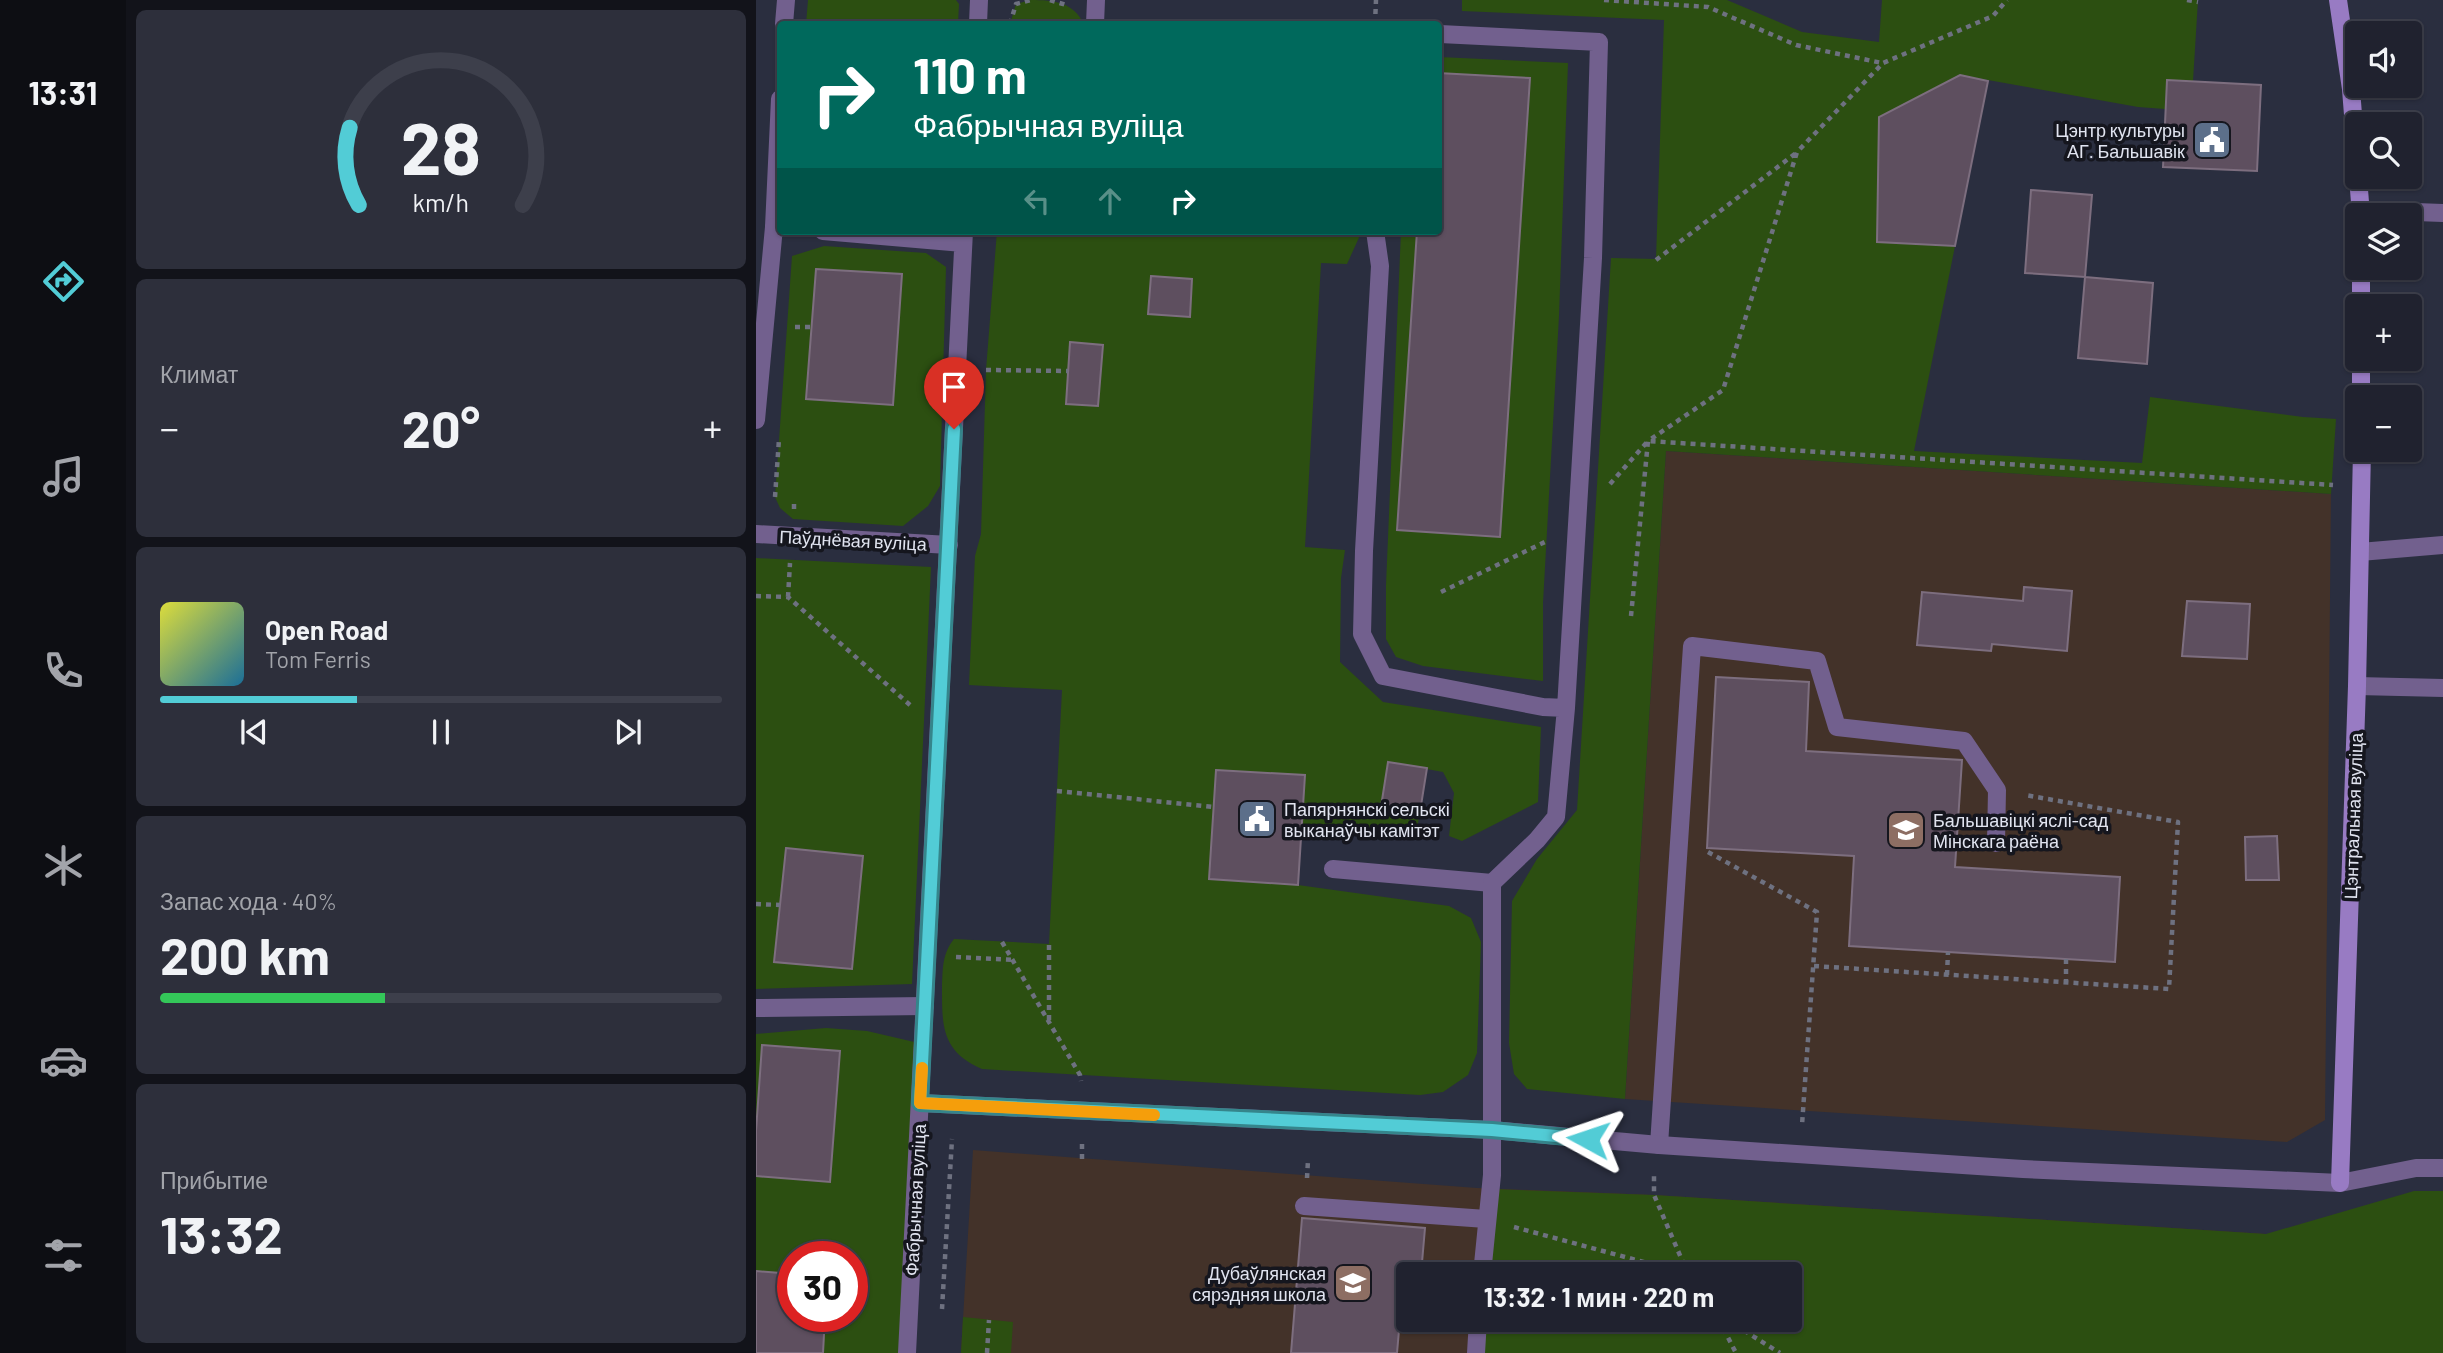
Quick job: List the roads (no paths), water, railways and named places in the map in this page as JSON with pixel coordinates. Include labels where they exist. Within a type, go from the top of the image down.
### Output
[{"type":"street","points":[[784,21],[786,0]]},
{"type":"street","points":[[978,21],[979,0]]},
{"type":"street","points":[[1095,21],[1096,0]]},
{"type":"street","points":[[2338,0],[2353,112]]},
{"type":"street","points":[[1442,34],[1599,43],[1593,258],[1566,708],[1556,817],[1537,840],[1492,883],[1492,1175],[1483,1262]]},
{"type":"street","points":[[756,420],[759,349],[777,227]]},
{"type":"street","points":[[916,235],[963,237]]},
{"type":"street","points":[[1376,235],[1380,266],[1364,551],[1363,634],[1383,676],[1543,707],[1566,708]]},
{"type":"street","name":"Фабрычная вуліца","points":[[907,1353],[963,237]]},
{"type":"street","name":"Цэнтральная вуліца","points":[[2340,1183],[2362,462]]},
{"type":"street","name":"Паўднёвая вуліца","points":[[756,534],[949,545]]},
{"type":"street","points":[[2360,552],[2443,545]]},
{"type":"street","points":[[1660,1145],[1692,646],[1817,661],[1837,727],[1964,741],[1997,790],[1996,842]]},
{"type":"street","points":[[2357,686],[2443,688]]},
{"type":"street","points":[[1333,869],[1492,883]]},
{"type":"street","points":[[756,1008],[925,1006]]},
{"type":"street","points":[[920,1103],[1492,1130],[1660,1145],[2023,1169],[2340,1183],[2416,1168],[2443,1168]]},
{"type":"street","points":[[1304,1206],[1486,1219]]},
{"type":"street","points":[[1476,1353],[1477,1332]]},
{"type":"place","name":"Цэнтр культуры АГ. Бальшавік","points":[[2212,140]]},
{"type":"place","name":"Папярнянскі сельскі выканаўчы камітэт","points":[[1257,819]]},
{"type":"place","name":"Бальшавіцкі яслі-сад Мінскага раёна","points":[[1906,830]]},
{"type":"place","name":"Дубаўлянская сярэдняя школа","points":[[1353,1283]]}]
